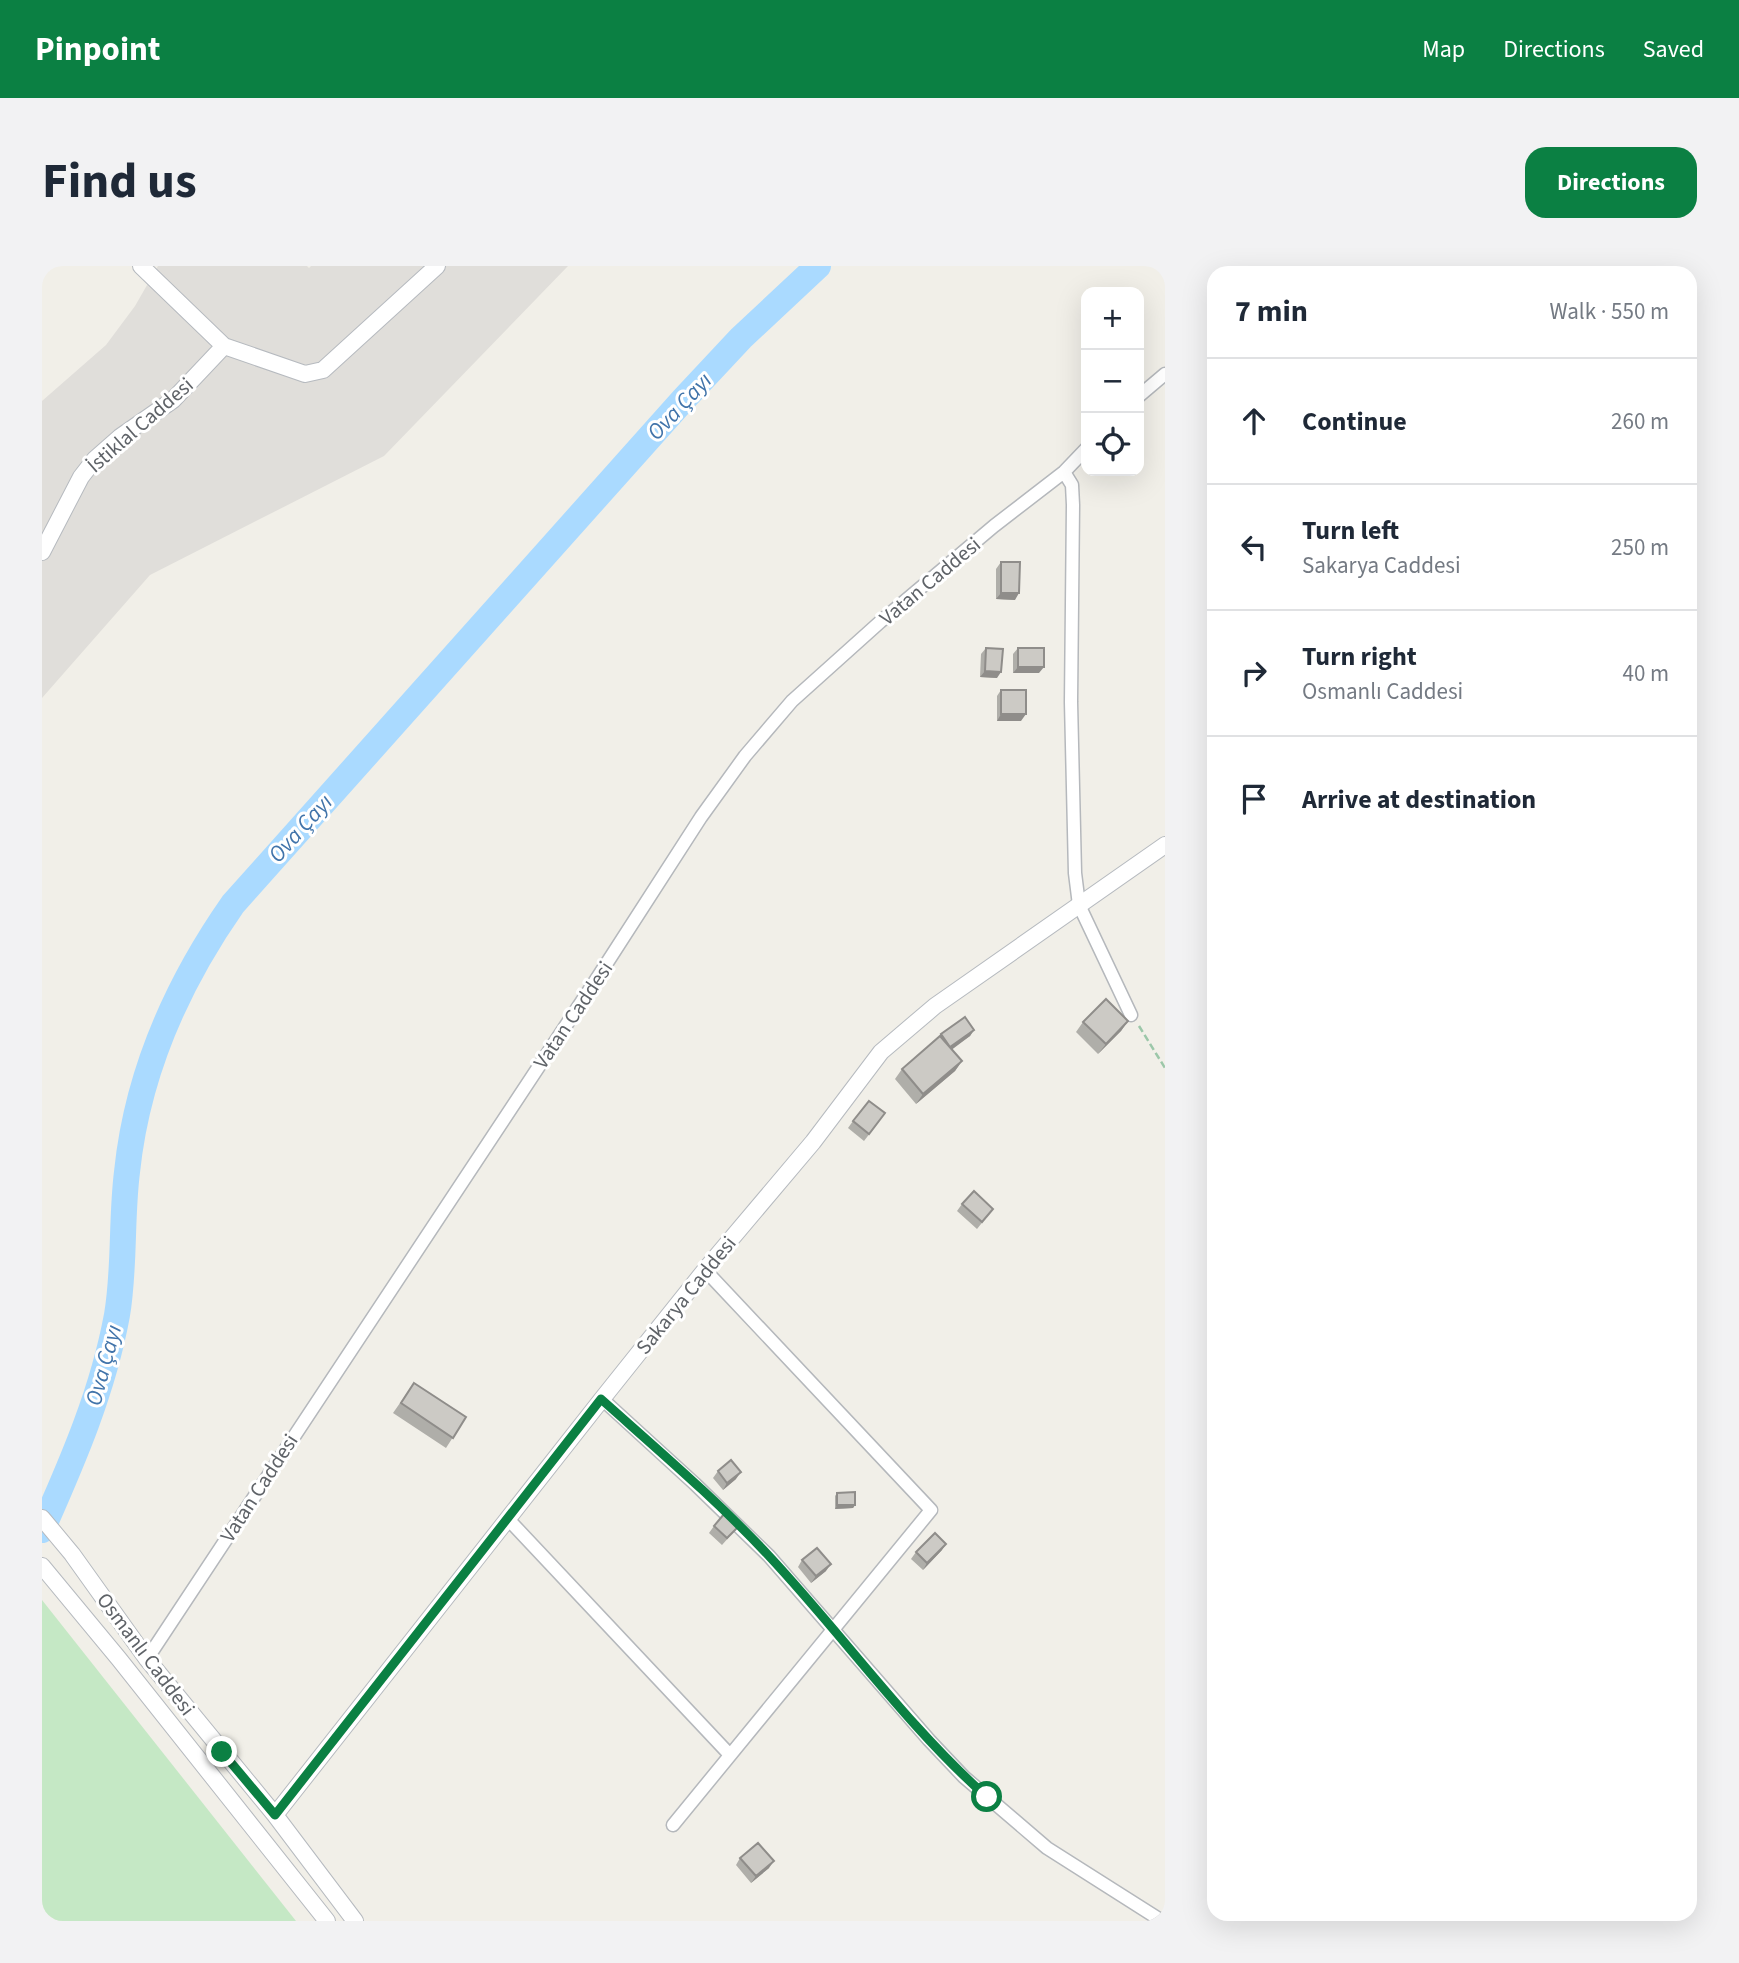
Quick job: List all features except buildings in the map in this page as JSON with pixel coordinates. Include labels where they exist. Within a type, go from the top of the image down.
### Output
[{"type":"street","points":[[141,266],[223,346],[305,374],[323,370],[437,266]]},
{"type":"street","name":"İstiklal Caddesi","points":[[42,552],[81,477],[95,459],[120,437],[173,400],[223,346]]},
{"type":"street","points":[[1144,392],[1165,374]]},
{"type":"street","name":"Vatan Caddesi","points":[[147,1659],[701,817],[745,756],[792,701],[880,622],[994,526],[1064,472],[1081,454]]},
{"type":"street","points":[[1064,472],[1072,485],[1073,505],[1071,715],[1074,873],[1079,905],[1131,1015]]},
{"type":"street","name":"Sakarya Caddesi","points":[[275,1815],[601,1399],[813,1142],[881,1052],[935,1006],[1165,845]]},
{"type":"street","points":[[673,1825],[931,1510],[705,1270]]},
{"type":"street","points":[[601,1399],[695,1484],[759,1547],[964,1777],[1047,1848],[1162,1921]]},
{"type":"street","name":"Osmanlı Caddesi","points":[[42,1518],[72,1553],[147,1659],[275,1815],[355,1921]]},
{"type":"street","points":[[508,1519],[730,1755]]},
{"type":"street","name":"Osmanlı Caddesi","points":[[42,1566],[327,1921]]},
{"type":"path","points":[[1131,1015],[1165,1068]]},
{"type":"shaded area","points":[[158,266],[568,266],[384,456],[150,575],[42,698],[42,401],[106,345],[135,306]]},
{"type":"green space","points":[[42,1600],[296,1921],[42,1921]]},
{"type":"waterway","name":"Ova Çayı","points":[[42,1530],[86,1425],[111,1343],[119,1297],[127,1172],[140,1100],[150,1066],[177,998],[213,935],[233,904],[683,400],[741,338],[818,266]]},
{"type":"route","points":[[222,1752],[275,1815],[601,1399],[769,1556],[929,1740],[987,1797]]}]
